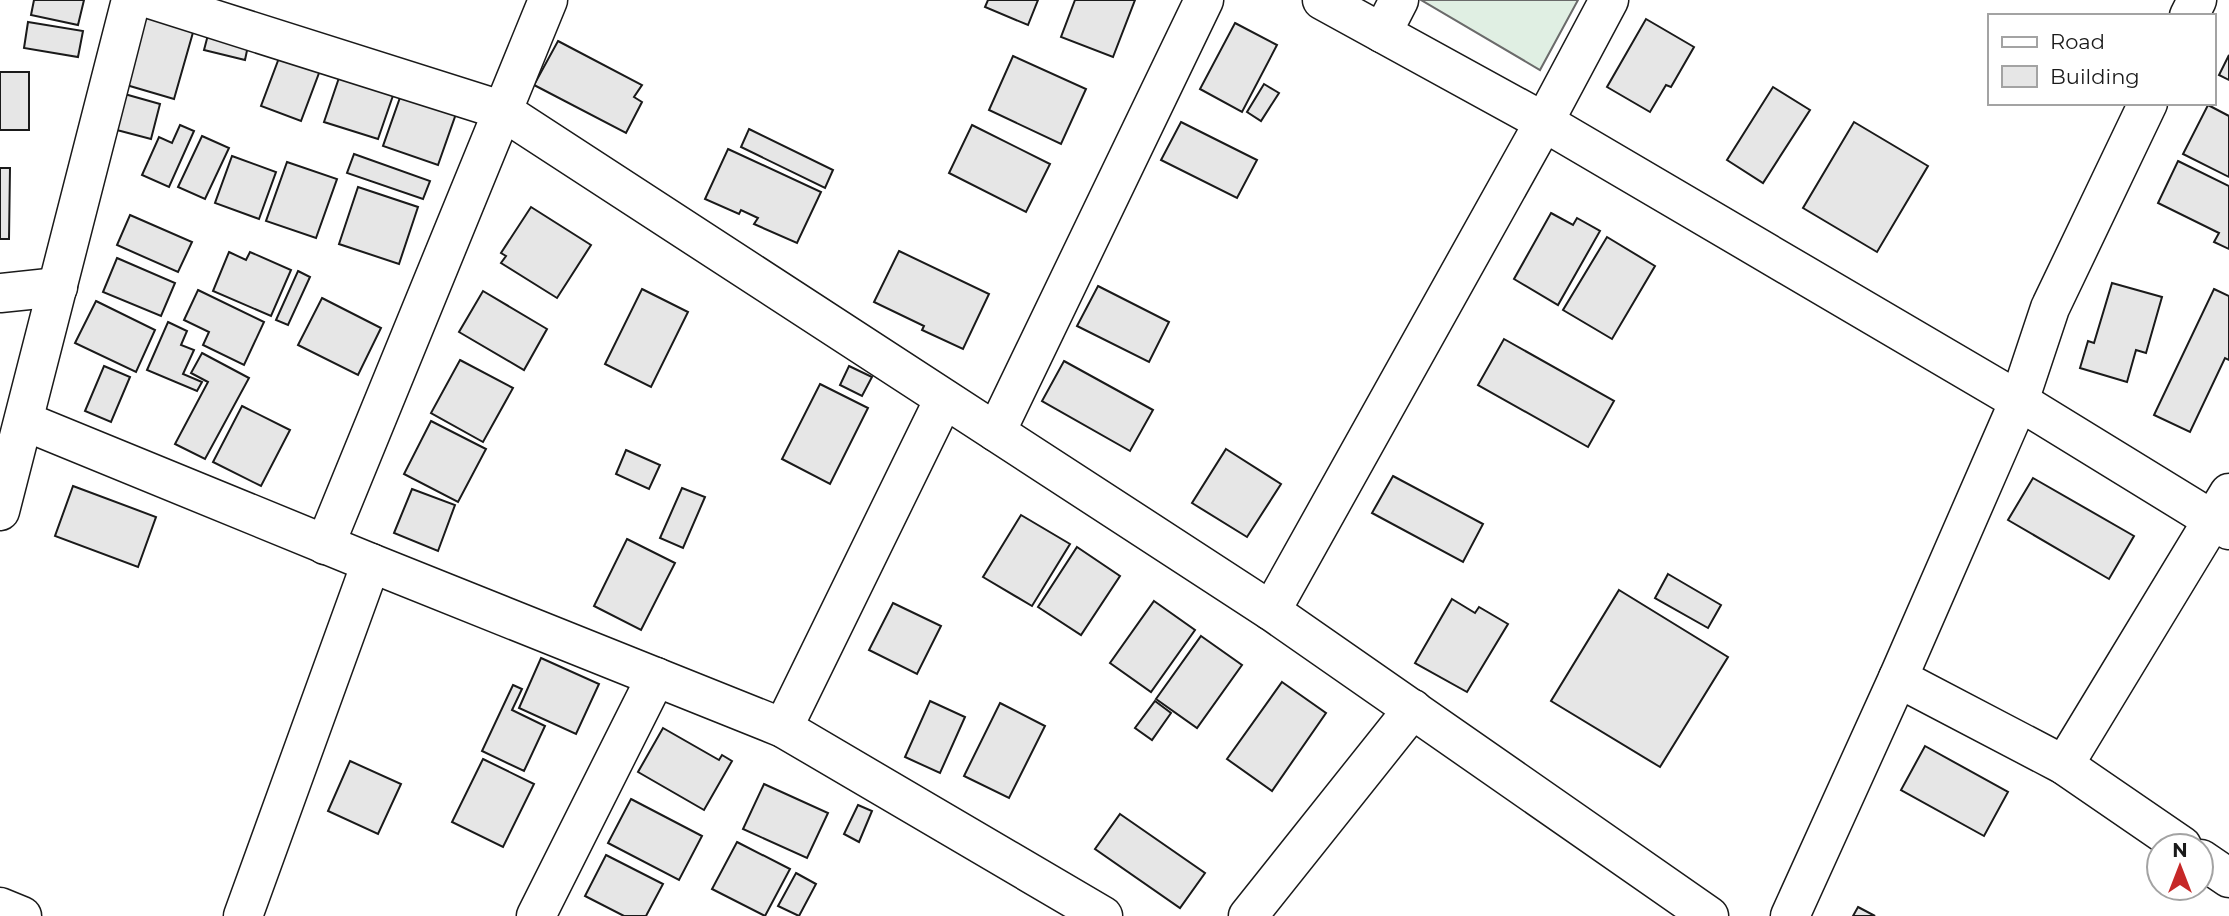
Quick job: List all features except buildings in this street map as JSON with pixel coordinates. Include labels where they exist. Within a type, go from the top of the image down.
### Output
[{"type":"street","points":[[0,511],[131,0]]},
{"type":"street","points":[[153,0],[501,110],[1271,611],[1709,916]]},
{"type":"street","points":[[325,545],[548,0]]},
{"type":"street","points":[[996,432],[1204,0]]},
{"type":"street","points":[[1322,0],[1391,17],[1544,122],[2019,401],[2224,515],[2064,765]]},
{"type":"street","points":[[1271,611],[1544,122],[1609,0]]},
{"type":"street","points":[[1790,916],[2019,401],[2050,308],[2147,105]]},
{"type":"street","points":[[0,293],[58,287]]},
{"type":"street","points":[[783,728],[944,399]]},
{"type":"street","points":[[24,421],[371,564],[783,728],[1103,916]]},
{"type":"street","points":[[243,916],[371,564]]},
{"type":"street","points":[[536,916],[656,677]]},
{"type":"street","points":[[1898,678],[2064,765],[2162,832]]},
{"type":"street","points":[[1248,916],[1413,709]]},
{"type":"street","points":[[0,907],[22,916]]},
{"type":"green space","points":[[1421,0],[1578,0],[1540,70]]}]
